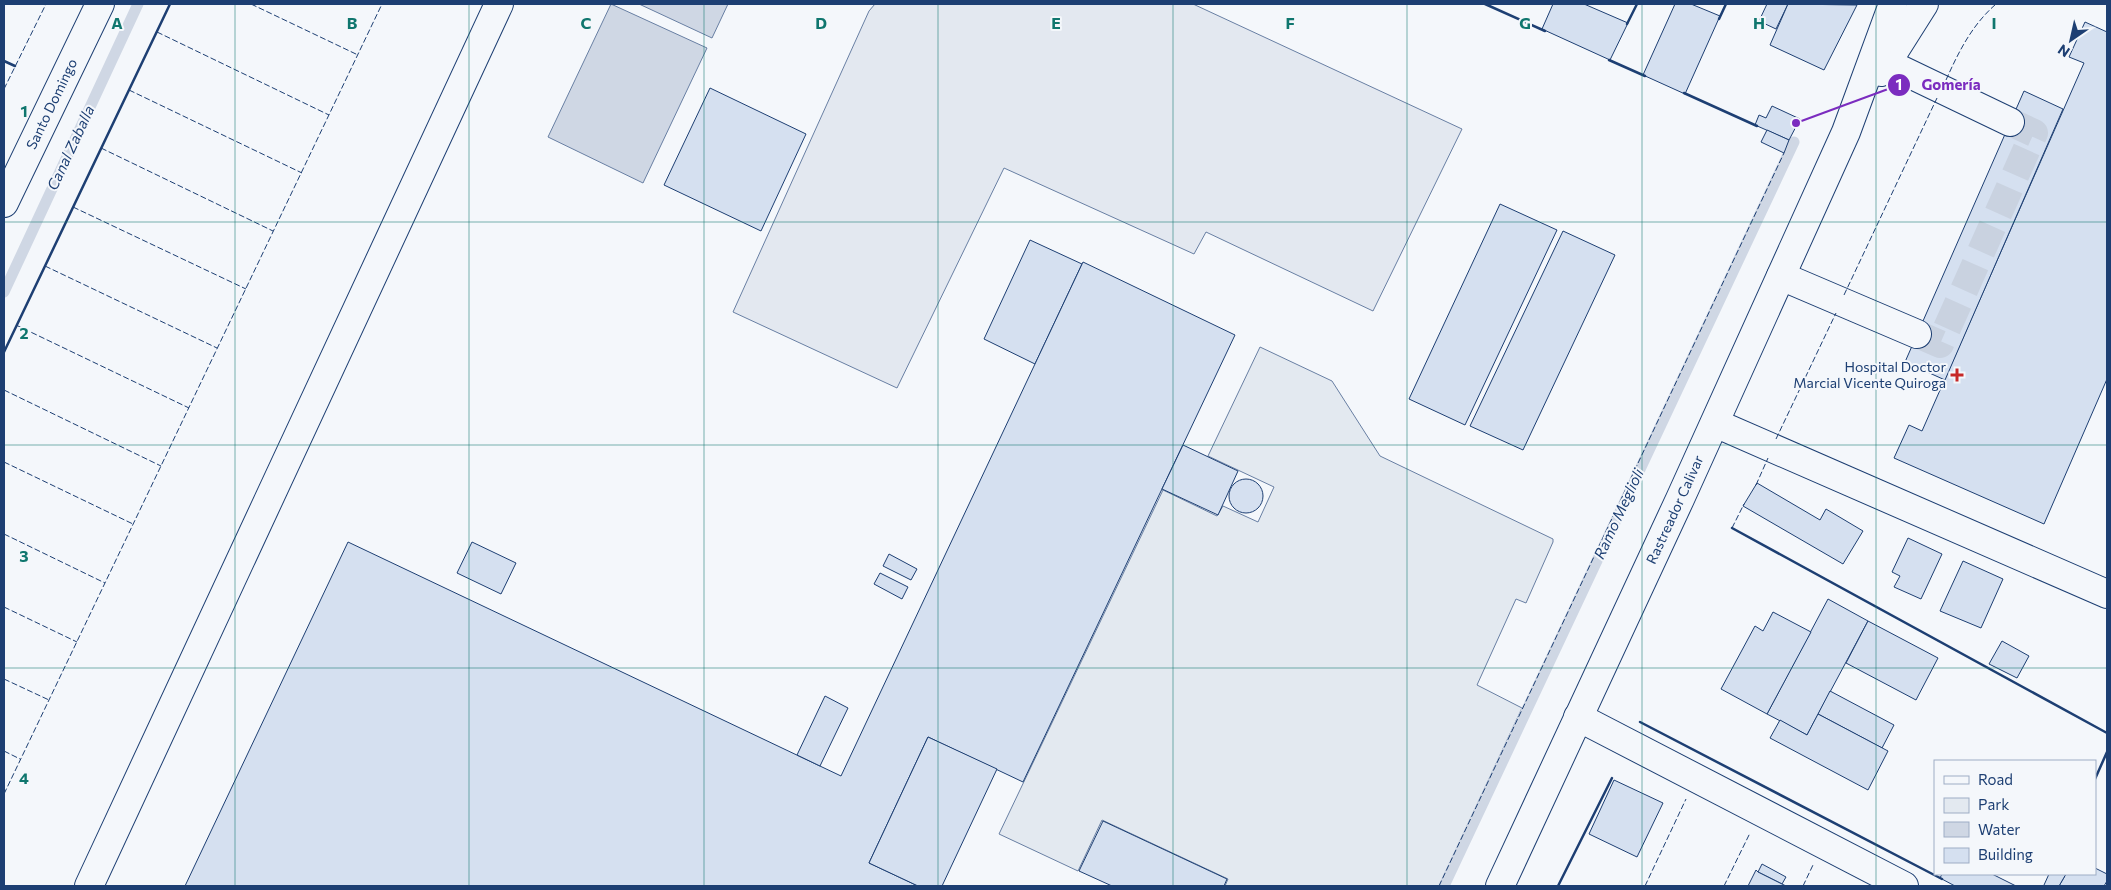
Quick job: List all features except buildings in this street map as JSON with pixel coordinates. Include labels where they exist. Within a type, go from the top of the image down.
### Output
[{"type":"street","name":"Santo Domingo","points":[[4,203],[100,4]]},
{"type":"street","points":[[89,886],[499,4]]},
{"type":"street","name":"Rastreador Calivar","points":[[1500,886],[1715,423],[1846,132],[1893,4]]},
{"type":"street","name":"Rastreador Calivar","points":[[1846,132],[1924,4]]},
{"type":"street","points":[[1887,63],[2010,122]]},
{"type":"street","points":[[1781,276],[1917,334]]},
{"type":"street","points":[[1715,423],[2107,594]]},
{"type":"street","points":[[1578,717],[1904,886]]},
{"type":"green space","points":[[1260,347],[1332,381],[1380,456],[1553,539],[1526,603],[1516,599],[1477,685],[1522,708],[1439,886],[1225,886],[1228,879],[1102,820],[1078,871],[999,834],[1163,490],[1217,516],[1223,506],[1258,522],[1274,487],[1208,456]]},
{"type":"shaded area","points":[[875,4],[1193,4],[1462,129],[1373,311],[1206,232],[1194,254],[1004,168],[897,388],[733,312],[869,11]]},
{"type":"water","points":[[611,4],[707,48],[643,183],[548,137]]},
{"type":"water","points":[[639,4],[728,4],[712,38]]},
{"type":"waterway","name":"Canal Zaballa","points":[[4,292],[138,4]]},
{"type":"waterway","name":"Ramo Meglioli","points":[[1444,886],[1794,142]]},
{"type":"tunnel","points":[[1917,334],[1940,344],[2034,133],[2010,122]]},
{"type":"fence","points":[[4,89],[46,4]]},
{"type":"fence","points":[[251,4],[358,55]]},
{"type":"fence","points":[[4,794],[382,4]]},
{"type":"fence","points":[[1946,80],[1967,39],[1987,12],[1996,4]]},
{"type":"fence","points":[[157,32],[329,115]]},
{"type":"fence","points":[[129,90],[302,173]]},
{"type":"fence","points":[[1844,295],[1937,98]]},
{"type":"fence","points":[[101,148],[273,231]]},
{"type":"fence","points":[[1439,886],[1784,153]]},
{"type":"fence","points":[[73,207],[246,289]]},
{"type":"fence","points":[[45,266],[217,348]]},
{"type":"fence","points":[[1776,439],[1836,313]]},
{"type":"fence","points":[[16,325],[189,408]]},
{"type":"fence","points":[[4,390],[161,466]]},
{"type":"fence","points":[[1756,485],[1768,458]]},
{"type":"fence","points":[[4,462],[133,524]]},
{"type":"fence","points":[[1732,528],[1744,504]]},
{"type":"fence","points":[[4,534],[105,583]]},
{"type":"fence","points":[[4,607],[77,642]]},
{"type":"fence","points":[[4,679],[49,700]]},
{"type":"fence","points":[[4,751],[20,759]]},
{"type":"fence","points":[[1645,886],[1686,799]]},
{"type":"fence","points":[[1724,886],[1750,833]]},
{"type":"fence","points":[[1803,886],[1813,865]]},
{"type":"wall","points":[[4,352],[170,4]]},
{"type":"wall","points":[[1485,4],[1545,31]]},
{"type":"wall","points":[[1627,24],[1637,4]]},
{"type":"wall","points":[[1719,19],[1726,4]]},
{"type":"wall","points":[[1609,60],[1645,76]]},
{"type":"wall","points":[[4,61],[15,66]]},
{"type":"wall","points":[[1684,93],[1757,126]]},
{"type":"wall","points":[[1732,528],[2107,733]]},
{"type":"wall","points":[[1640,722],[1934,875]]},
{"type":"wall","points":[[2096,777],[2107,752]]},
{"type":"wall","points":[[1558,886],[1612,778]]},
{"type":"wall","points":[[1934,875],[1942,879]]},
{"type":"place","name":"Gomería","points":[[1796,123]]},
{"type":"place","name":"Hospital Doctor Marcial Vicente Quiroga","points":[[1957,375]]}]
